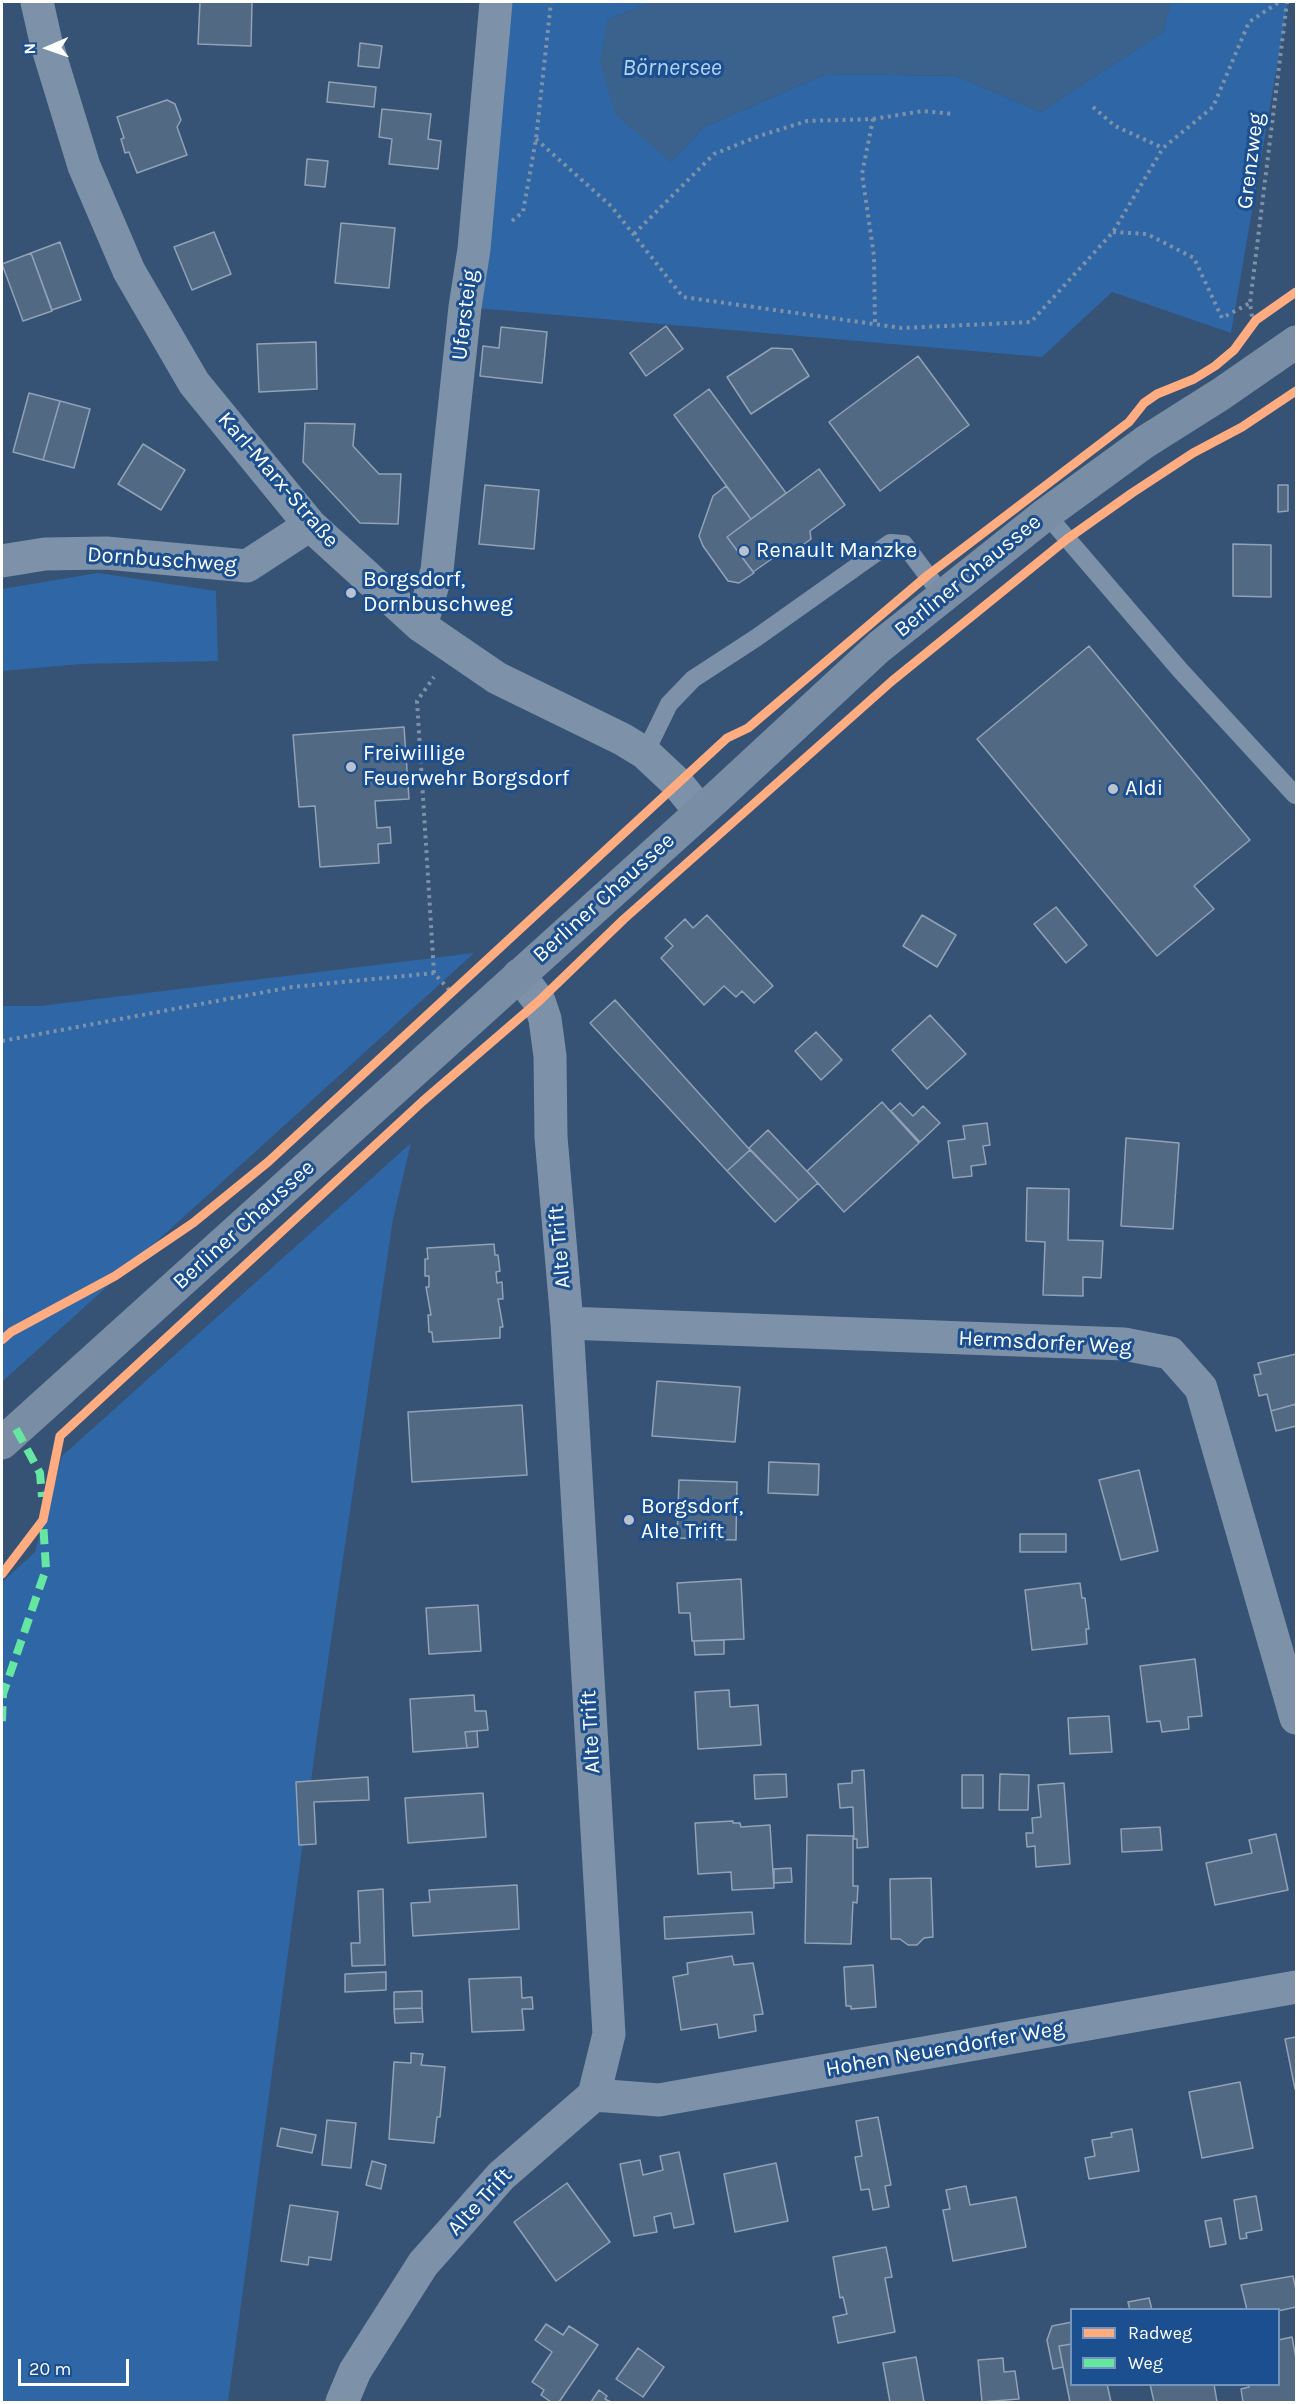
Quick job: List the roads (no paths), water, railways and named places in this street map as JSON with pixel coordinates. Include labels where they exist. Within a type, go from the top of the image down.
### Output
[{"type":"main road","name":"Berliner Chaussee","points":[[2,1443],[879,647],[1046,514],[1145,442],[1232,387],[1296,342]]},
{"type":"street","name":"Karl-Marx-Straße","points":[[37,2],[46,42],[84,166],[129,271],[194,383],[310,525],[421,626],[497,678],[622,739],[645,753],[677,783],[700,811]]},
{"type":"street","name":"Ufersteig","points":[[421,626],[437,570],[465,307],[474,249],[496,2]]},
{"type":"street","name":"Dornbuschweg","points":[[2,561],[45,554],[106,553],[247,566],[310,525]]},
{"type":"street","name":"Alte Trift","points":[[342,2403],[356,2371],[423,2264],[501,2176],[594,2095],[609,2034],[567,1323],[551,1137],[550,1056],[539,1001],[519,975]]},
{"type":"street","name":"Hermsdorfer Weg","points":[[567,1323],[1124,1344],[1170,1353],[1202,1388],[1296,1718]]},
{"type":"street","name":"Hohen Neuendorfer Weg","points":[[594,2095],[659,2100],[1296,1987]]},
{"type":"lane","points":[[1046,514],[1179,670],[1296,794]]},
{"type":"lane","points":[[645,753],[669,704],[693,679],[890,543],[904,544],[944,596]]},
{"type":"water","name":"Börnersee","points":[[653,2],[1171,2],[1163,32],[1041,112],[956,76],[826,74],[704,127],[671,162],[616,115],[600,63],[607,20]]},
{"type":"place","name":"Renault Manzke","points":[[744,551]]},
{"type":"place","name":"Borgsdorf, Dornbuschweg","points":[[351,593]]},
{"type":"place","name":"Freiwillige Feuerwehr Borgsdorf","points":[[351,767]]},
{"type":"place","name":"Aldi","points":[[1113,789]]},
{"type":"place","name":"Borgsdorf, Alte Trift","points":[[629,1520]]}]
